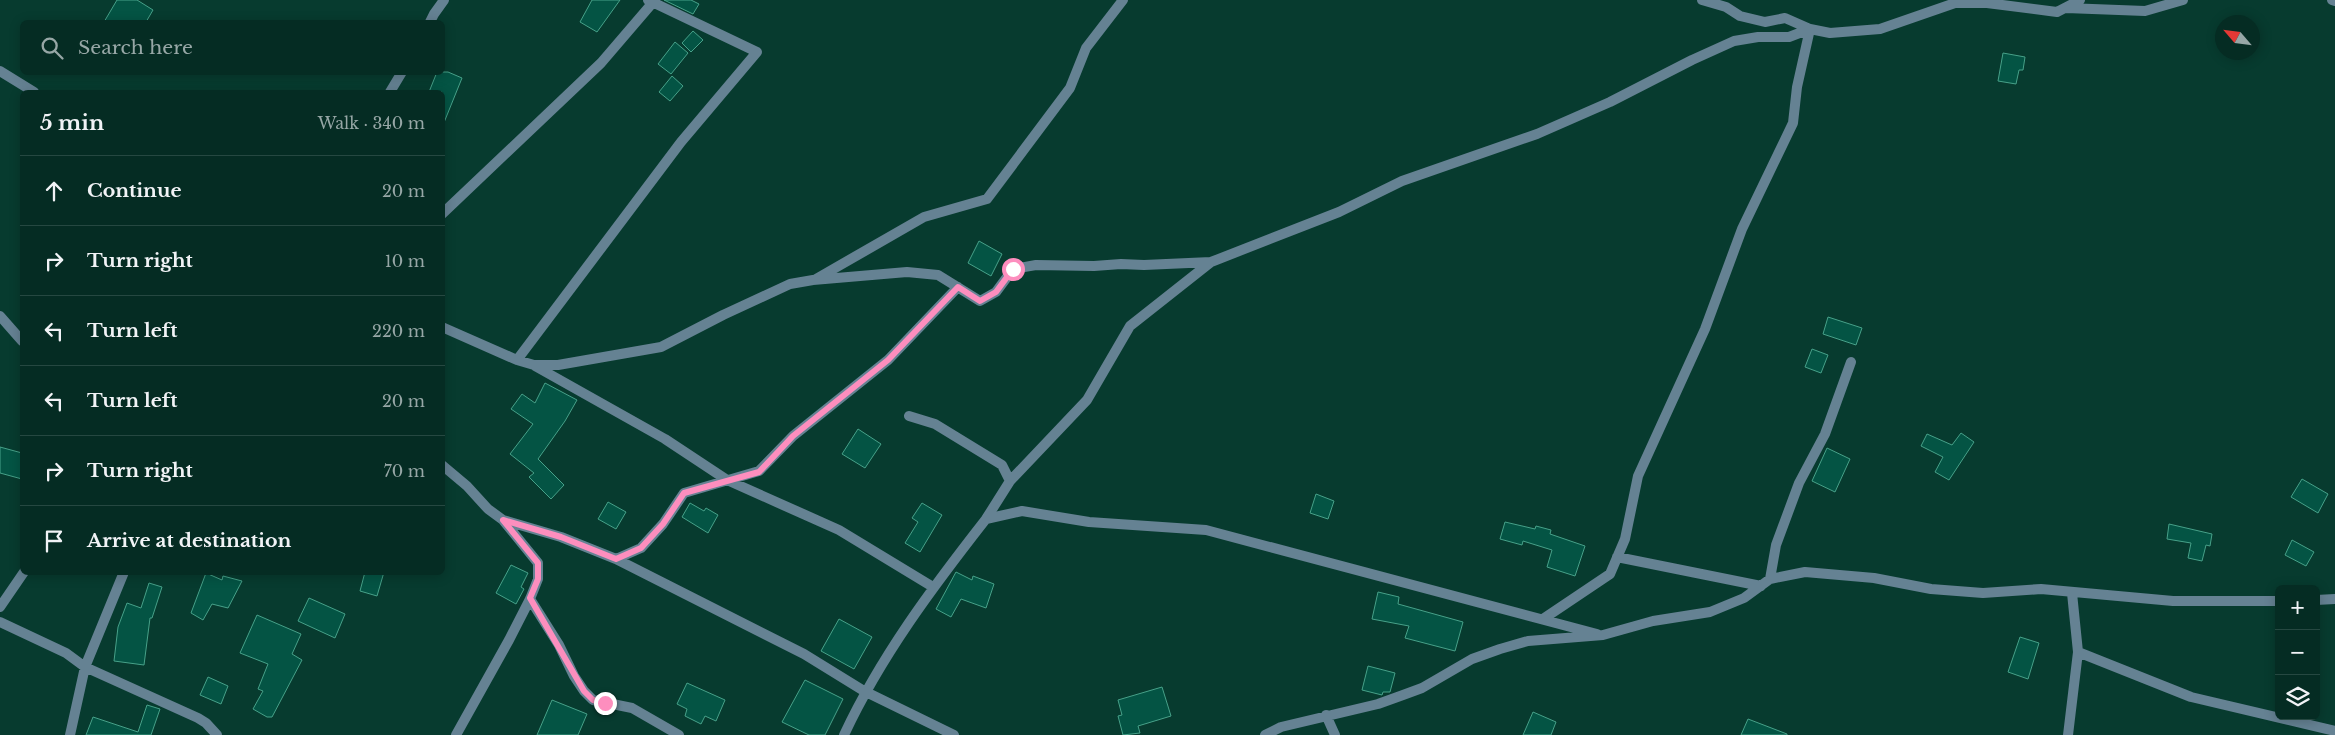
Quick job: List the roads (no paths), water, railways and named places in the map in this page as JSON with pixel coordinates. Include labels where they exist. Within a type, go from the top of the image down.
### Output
[{"type":"street","points":[[431,20],[444,0]]},
{"type":"street","points":[[813,280],[924,217],[987,199],[1070,88],[1086,48],[1123,0]]},
{"type":"street","points":[[1702,0],[1726,7],[1740,16],[1765,22],[1785,18],[1810,29],[1830,33],[1880,29],[1956,3],[1988,3],[2057,12],[2080,0]]},
{"type":"street","points":[[2065,8],[2145,11],[2183,0]]},
{"type":"street","points":[[445,211],[601,63],[652,1],[757,52],[680,142],[517,360]]},
{"type":"street","points":[[534,365],[558,364],[661,347],[723,314],[790,284],[813,280],[907,272],[938,275],[980,301],[996,292],[1013,269],[1028,266],[1178,265],[1211,262],[1339,212],[1402,181],[1537,134],[1610,102],[1734,41],[1758,37],[1789,37],[1810,29]]},
{"type":"street","points":[[1543,619],[1610,574],[1625,539],[1638,476],[1705,329],[1742,229],[1793,123],[1797,87],[1810,29]]},
{"type":"street","points":[[0,71],[31,90]]},
{"type":"street","points":[[391,90],[400,75]]},
{"type":"street","points":[[844,735],[864,691],[933,587],[986,519],[1010,481],[1087,400],[1130,326],[1211,262]]},
{"type":"street","points":[[616,559],[641,548],[663,524],[684,493],[759,472],[793,436],[888,360],[958,287]]},
{"type":"street","points":[[0,316],[20,339]]},
{"type":"street","points":[[445,328],[517,360],[534,365],[665,439],[728,480],[838,530],[933,587]]},
{"type":"street","points":[[1766,582],[1776,545],[1799,483],[1825,434],[1851,362]]},
{"type":"street","points":[[909,416],[935,424],[1002,465],[1010,481]]},
{"type":"street","points":[[445,468],[467,486],[488,510],[503,520],[538,563],[538,579],[530,598],[456,735]]},
{"type":"street","points":[[986,519],[1022,511],[1089,522],[1206,530],[1603,635]]},
{"type":"street","points":[[503,520],[561,537],[616,559],[795,650],[864,691],[954,735]]},
{"type":"street","points":[[1617,556],[1766,582]]},
{"type":"street","points":[[1265,735],[1281,727],[1378,704],[1403,696],[1422,688],[1472,660],[1500,649],[1528,641],[1603,635],[1654,621],[1710,612],[1744,598],[1766,582],[1805,572],[1874,578],[1931,589],[1966,592],[2006,592],[2041,589],[2172,601],[2275,601]]},
{"type":"street","points":[[0,607],[22,575]]},
{"type":"street","points":[[70,735],[85,666],[123,575]]},
{"type":"street","points":[[2068,735],[2078,652],[2072,593]]},
{"type":"street","points":[[530,598],[574,676],[593,700],[632,708],[680,735]]},
{"type":"street","points":[[2320,600],[2335,599]]},
{"type":"street","points":[[0,622],[59,649],[85,666],[198,718],[206,723],[217,735]]},
{"type":"street","points":[[2078,652],[2191,697],[2335,731]]},
{"type":"street","points":[[1326,715],[1335,735]]}]
